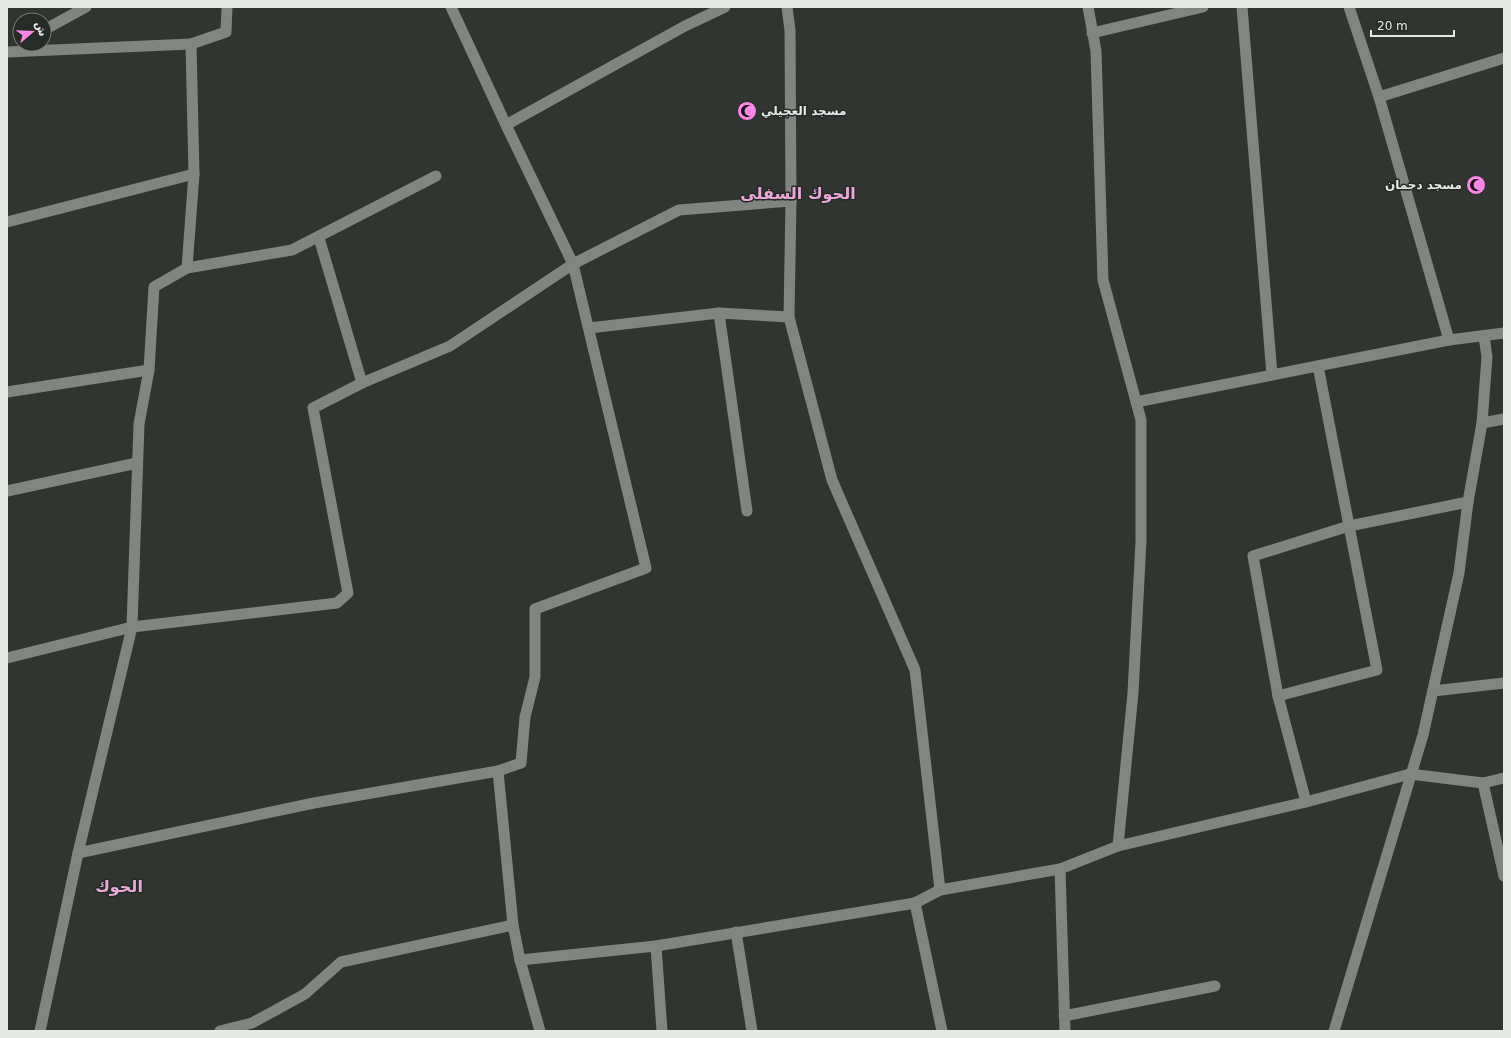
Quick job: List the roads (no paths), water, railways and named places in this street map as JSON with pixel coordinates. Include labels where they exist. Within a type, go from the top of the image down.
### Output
[{"type":"street","points":[[52,26],[86,7]]},
{"type":"street","points":[[7,51],[191,44],[226,32],[227,7]]},
{"type":"street","points":[[78,853],[314,803],[498,771],[521,763],[525,717],[535,677],[535,609],[646,568],[573,264],[451,7]]},
{"type":"street","points":[[506,125],[685,26],[725,7]]},
{"type":"street","points":[[786,7],[790,30],[791,201],[789,317],[832,480],[915,670],[940,890]]},
{"type":"street","points":[[1088,7],[1096,51],[1104,280],[1141,420],[1141,541],[1133,693],[1118,846]]},
{"type":"street","points":[[1092,33],[1203,7]]},
{"type":"street","points":[[1242,7],[1272,375]]},
{"type":"street","points":[[1349,7],[1379,97],[1448,340]]},
{"type":"street","points":[[187,268],[194,174],[191,44]]},
{"type":"street","points":[[1379,97],[1504,58]]},
{"type":"street","points":[[7,222],[194,174]]},
{"type":"street","points":[[40,1031],[78,853],[132,627],[139,424],[148,370],[154,287],[187,268],[292,250],[319,238],[436,176]]},
{"type":"street","points":[[7,658],[132,627],[337,603],[348,592],[313,408],[362,383],[450,346],[573,264],[679,210],[791,201]]},
{"type":"street","points":[[319,238],[362,383]]},
{"type":"street","points":[[589,328],[719,313],[789,317]]},
{"type":"street","points":[[719,313],[747,511]]},
{"type":"street","points":[[1136,402],[1448,340],[1504,333]]},
{"type":"street","points":[[1334,1031],[1410,774],[1423,735],[1459,573],[1468,502],[1482,423],[1487,357],[1484,336]]},
{"type":"street","points":[[1278,696],[1376,670],[1318,366]]},
{"type":"street","points":[[7,392],[148,370]]},
{"type":"street","points":[[1482,423],[1504,419]]},
{"type":"street","points":[[7,491],[137,463]]},
{"type":"street","points":[[1306,802],[1278,696],[1252,556],[1349,526],[1468,502]]},
{"type":"street","points":[[1432,691],[1504,683]]},
{"type":"street","points":[[498,771],[513,925],[520,960],[540,1031]]},
{"type":"street","points":[[520,960],[656,946],[915,902],[940,890],[1060,869],[1118,846],[1306,802],[1410,774],[1483,783],[1504,778]]},
{"type":"street","points":[[1483,783],[1504,876]]},
{"type":"street","points":[[1060,869],[1065,1031]]},
{"type":"street","points":[[915,902],[942,1031]]},
{"type":"street","points":[[220,1031],[253,1027],[305,994],[341,962],[513,925]]},
{"type":"street","points":[[736,932],[752,1031]]},
{"type":"street","points":[[656,946],[662,1031]]},
{"type":"street","points":[[1064,1016],[1215,986]]},
{"type":"place","name":"مسجد العجيلي","points":[[747,111]]},
{"type":"place","name":"مسجد دحمان","points":[[1476,185]]},
{"type":"district","name":"الحوك السفلى","points":[[798,193]]},
{"type":"district","name":"الحوك","points":[[119,886]]}]
